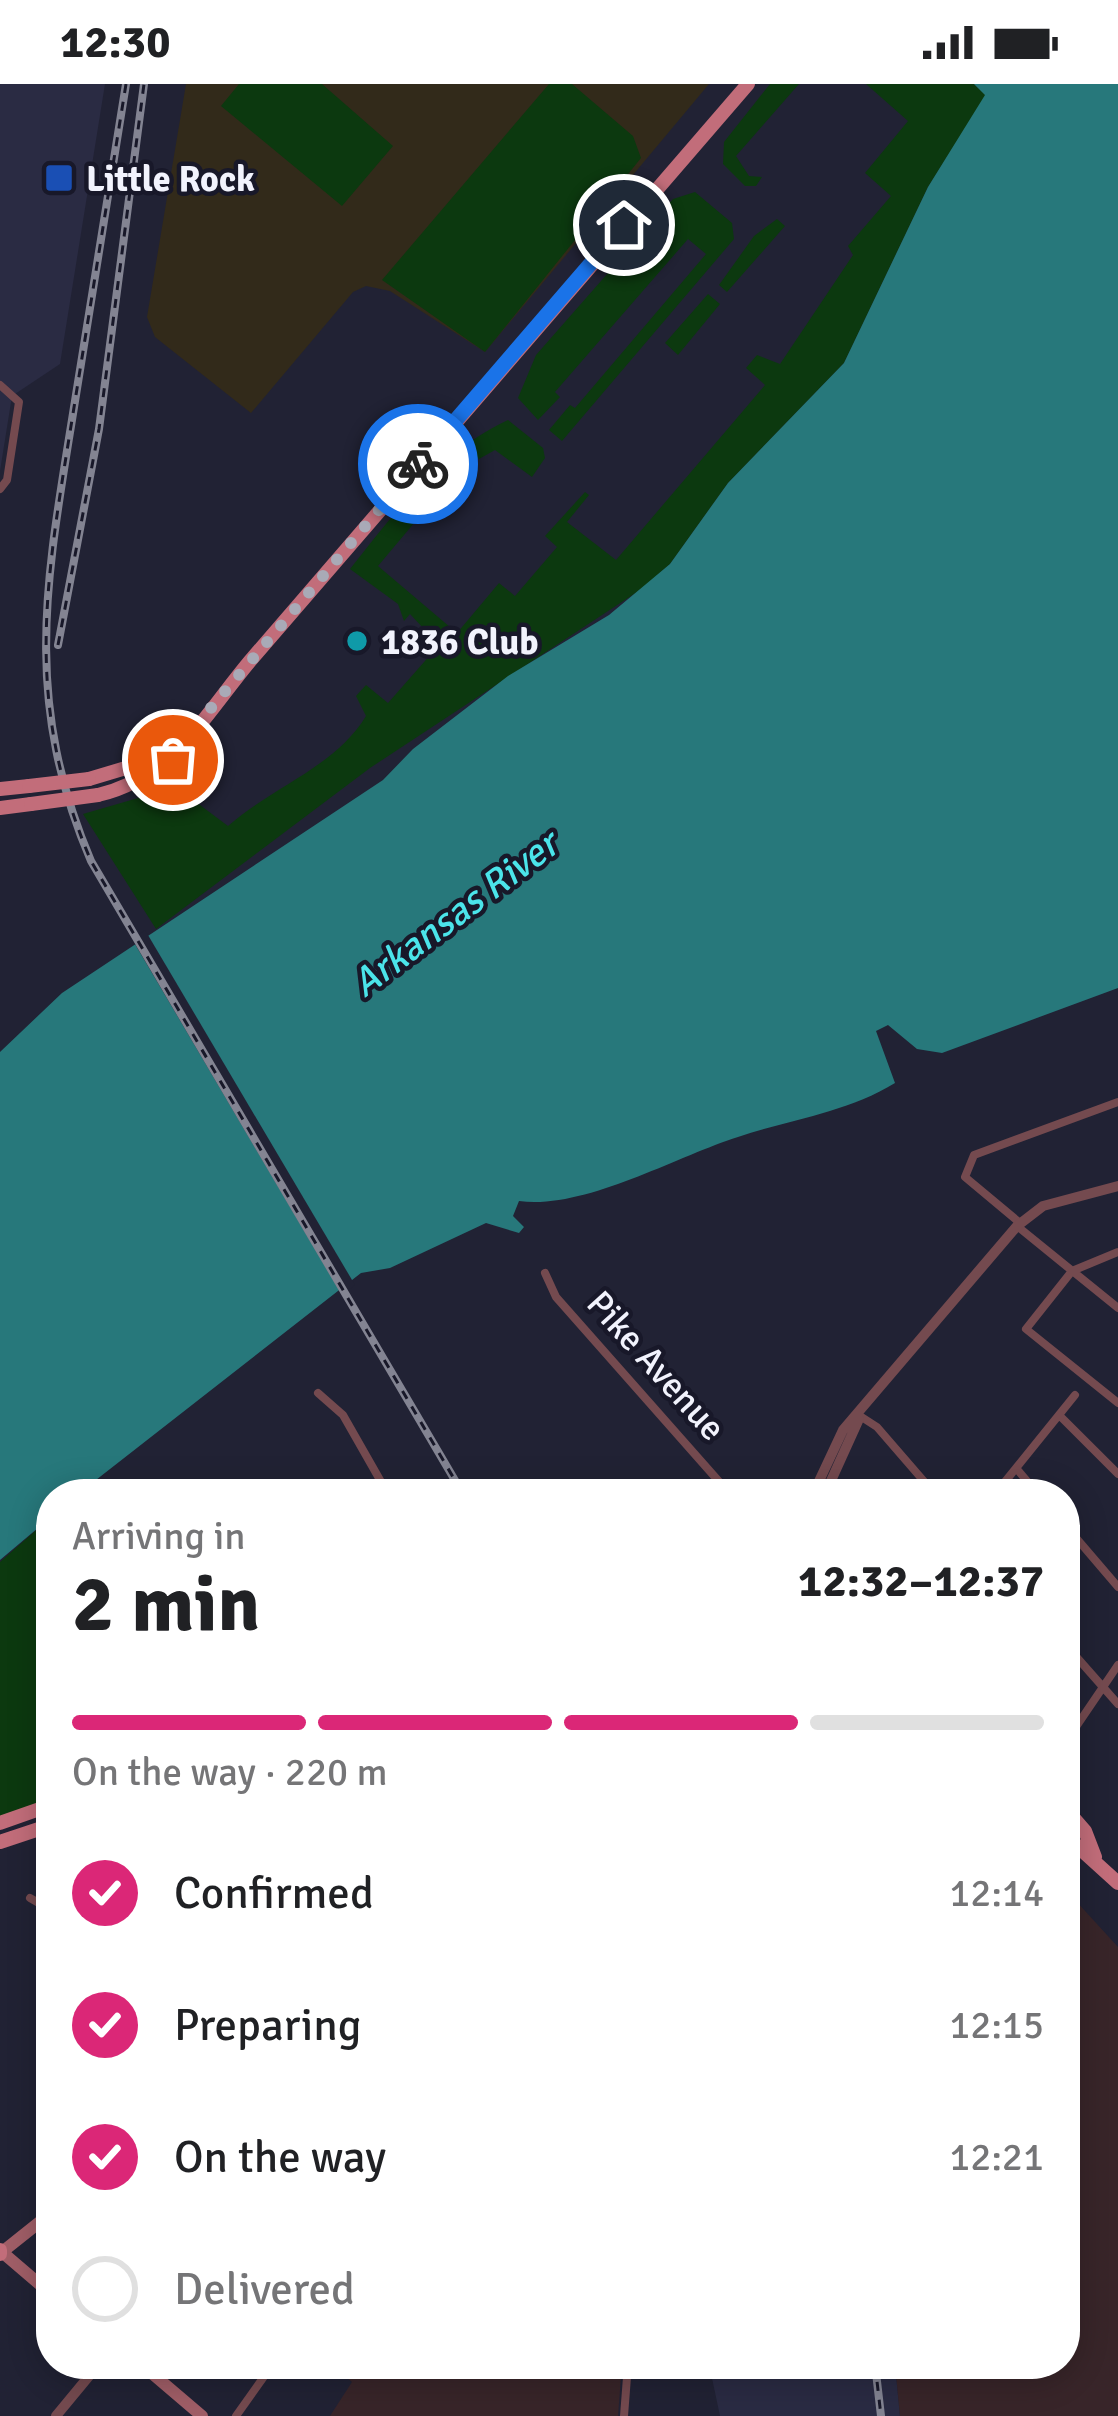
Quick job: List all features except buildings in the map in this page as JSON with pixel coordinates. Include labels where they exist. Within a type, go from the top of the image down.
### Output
[{"type":"main road","points":[[0,808],[98,795],[163,767],[748,84]]},
{"type":"main road","points":[[0,789],[89,779],[129,766],[194,728]]},
{"type":"main road","points":[[0,1823],[36,1810]]},
{"type":"main road","points":[[1080,1826],[1095,1857]]},
{"type":"main road","points":[[0,1842],[36,1830]]},
{"type":"main road","points":[[1080,1846],[1118,1882]]},
{"type":"main road","points":[[36,2225],[1,2252],[36,2281]]},
{"type":"main road","points":[[159,2379],[202,2416]]},
{"type":"street","points":[[0,386],[19,402],[8,480],[0,489]]},
{"type":"street","points":[[1118,1102],[974,1155],[965,1177],[1118,1308]]},
{"type":"street","points":[[820,1479],[843,1430],[860,1416],[1018,1225],[1043,1206],[1118,1186]]},
{"type":"street","points":[[1118,1252],[1072,1271],[1026,1329],[1118,1403]]},
{"type":"street","name":"Pike Avenue","points":[[544,1273],[556,1297],[717,1479]]},
{"type":"street","points":[[319,1393],[343,1415],[379,1479]]},
{"type":"street","points":[[1007,1479],[1075,1395]]},
{"type":"street","points":[[1059,1415],[1118,1474]]},
{"type":"street","points":[[832,1479],[860,1416]]},
{"type":"street","points":[[860,1416],[877,1427],[922,1479]]},
{"type":"street","points":[[1016,1468],[1025,1479]]},
{"type":"street","points":[[1080,1543],[1118,1587]]},
{"type":"street","points":[[1080,1661],[1118,1704]]},
{"type":"street","points":[[1080,1721],[1118,1665]]},
{"type":"street","points":[[30,1898],[36,1901]]},
{"type":"street","points":[[56,2416],[87,2379]]},
{"type":"street","points":[[236,2416],[262,2379]]},
{"type":"street","points":[[625,2416],[627,2379]]},
{"type":"shaded area","points":[[0,84],[105,84],[60,364],[12,396],[0,471]]},
{"type":"shaded area","points":[[186,84],[709,84],[485,352],[390,291],[366,286],[353,292],[251,413],[155,337],[147,317]]},
{"type":"shaded area","points":[[239,84],[322,84],[393,146],[342,206],[221,106]]},
{"type":"shaded area","points":[[549,84],[572,84],[633,136],[641,158],[485,352],[382,280]]},
{"type":"shaded area","points":[[770,84],[799,84],[736,156],[749,176],[762,177],[756,186],[745,186],[723,164],[724,142]]},
{"type":"shaded area","points":[[866,84],[974,84],[986,95],[928,187],[844,363],[728,483],[670,564],[640,590],[370,768],[156,929],[83,814],[176,787],[228,826],[320,763],[353,734],[366,716],[356,696],[366,685],[388,703],[439,645],[410,614],[404,621],[398,604],[350,569],[440,466],[508,420],[543,448],[545,458],[532,477],[495,450],[479,459],[473,453],[378,566],[457,633],[499,583],[515,596],[557,547],[545,536],[585,492],[589,495],[567,522],[616,560],[765,385],[746,368],[757,355],[780,364],[853,255],[848,246],[891,196],[865,173],[908,121]]},
{"type":"shaded area","points":[[695,192],[732,223],[734,239],[562,441],[549,430],[570,405],[575,408],[706,254],[688,239],[555,392],[560,397],[538,420],[518,398],[536,355],[673,199]]},
{"type":"shaded area","points":[[777,219],[785,226],[727,292],[719,285],[754,236]]},
{"type":"shaded area","points":[[708,294],[720,304],[678,355],[665,343]]},
{"type":"shaded area","points":[[36,1530],[36,1810],[0,1822],[0,1562]]},
{"type":"shaded area","points":[[1080,1905],[1118,1947],[1118,2416],[900,2416],[896,2379],[1080,2379]]},
{"type":"shaded area","points":[[348,2379],[621,2379],[618,2416],[330,2416],[352,2382]]},
{"type":"shaded area","points":[[712,2379],[896,2379],[900,2416],[720,2416]]},
{"type":"water","name":"Arkansas River","points":[[974,84],[1118,84],[1118,988],[942,1053],[917,1049],[888,1025],[876,1031],[895,1083],[876,1093],[838,1109],[738,1137],[600,1190],[544,1202],[519,1201],[513,1216],[524,1227],[519,1233],[486,1223],[390,1268],[361,1273],[97,1479],[36,1479],[36,1530],[0,1560],[0,1052],[62,993],[383,780],[413,749],[508,676],[609,615],[670,564],[728,483],[844,363],[928,187],[985,95]]},
{"type":"pier","points":[[145,930],[355,1285],[342,1295],[132,939]]},
{"type":"railway","points":[[126,84],[49,578],[46,632],[55,743],[91,861],[454,1479]]},
{"type":"railway","points":[[58,645],[99,429],[144,84]]},
{"type":"railway","points":[[877,2379],[881,2416]]},
{"type":"way so far","points":[[173,760],[194,728],[418,464]]},
{"type":"place","name":"Little Rock","points":[[59,178]]},
{"type":"place","name":"1836 Club","points":[[357,641]]},
{"type":"route","points":[[418,464],[624,225]]}]
